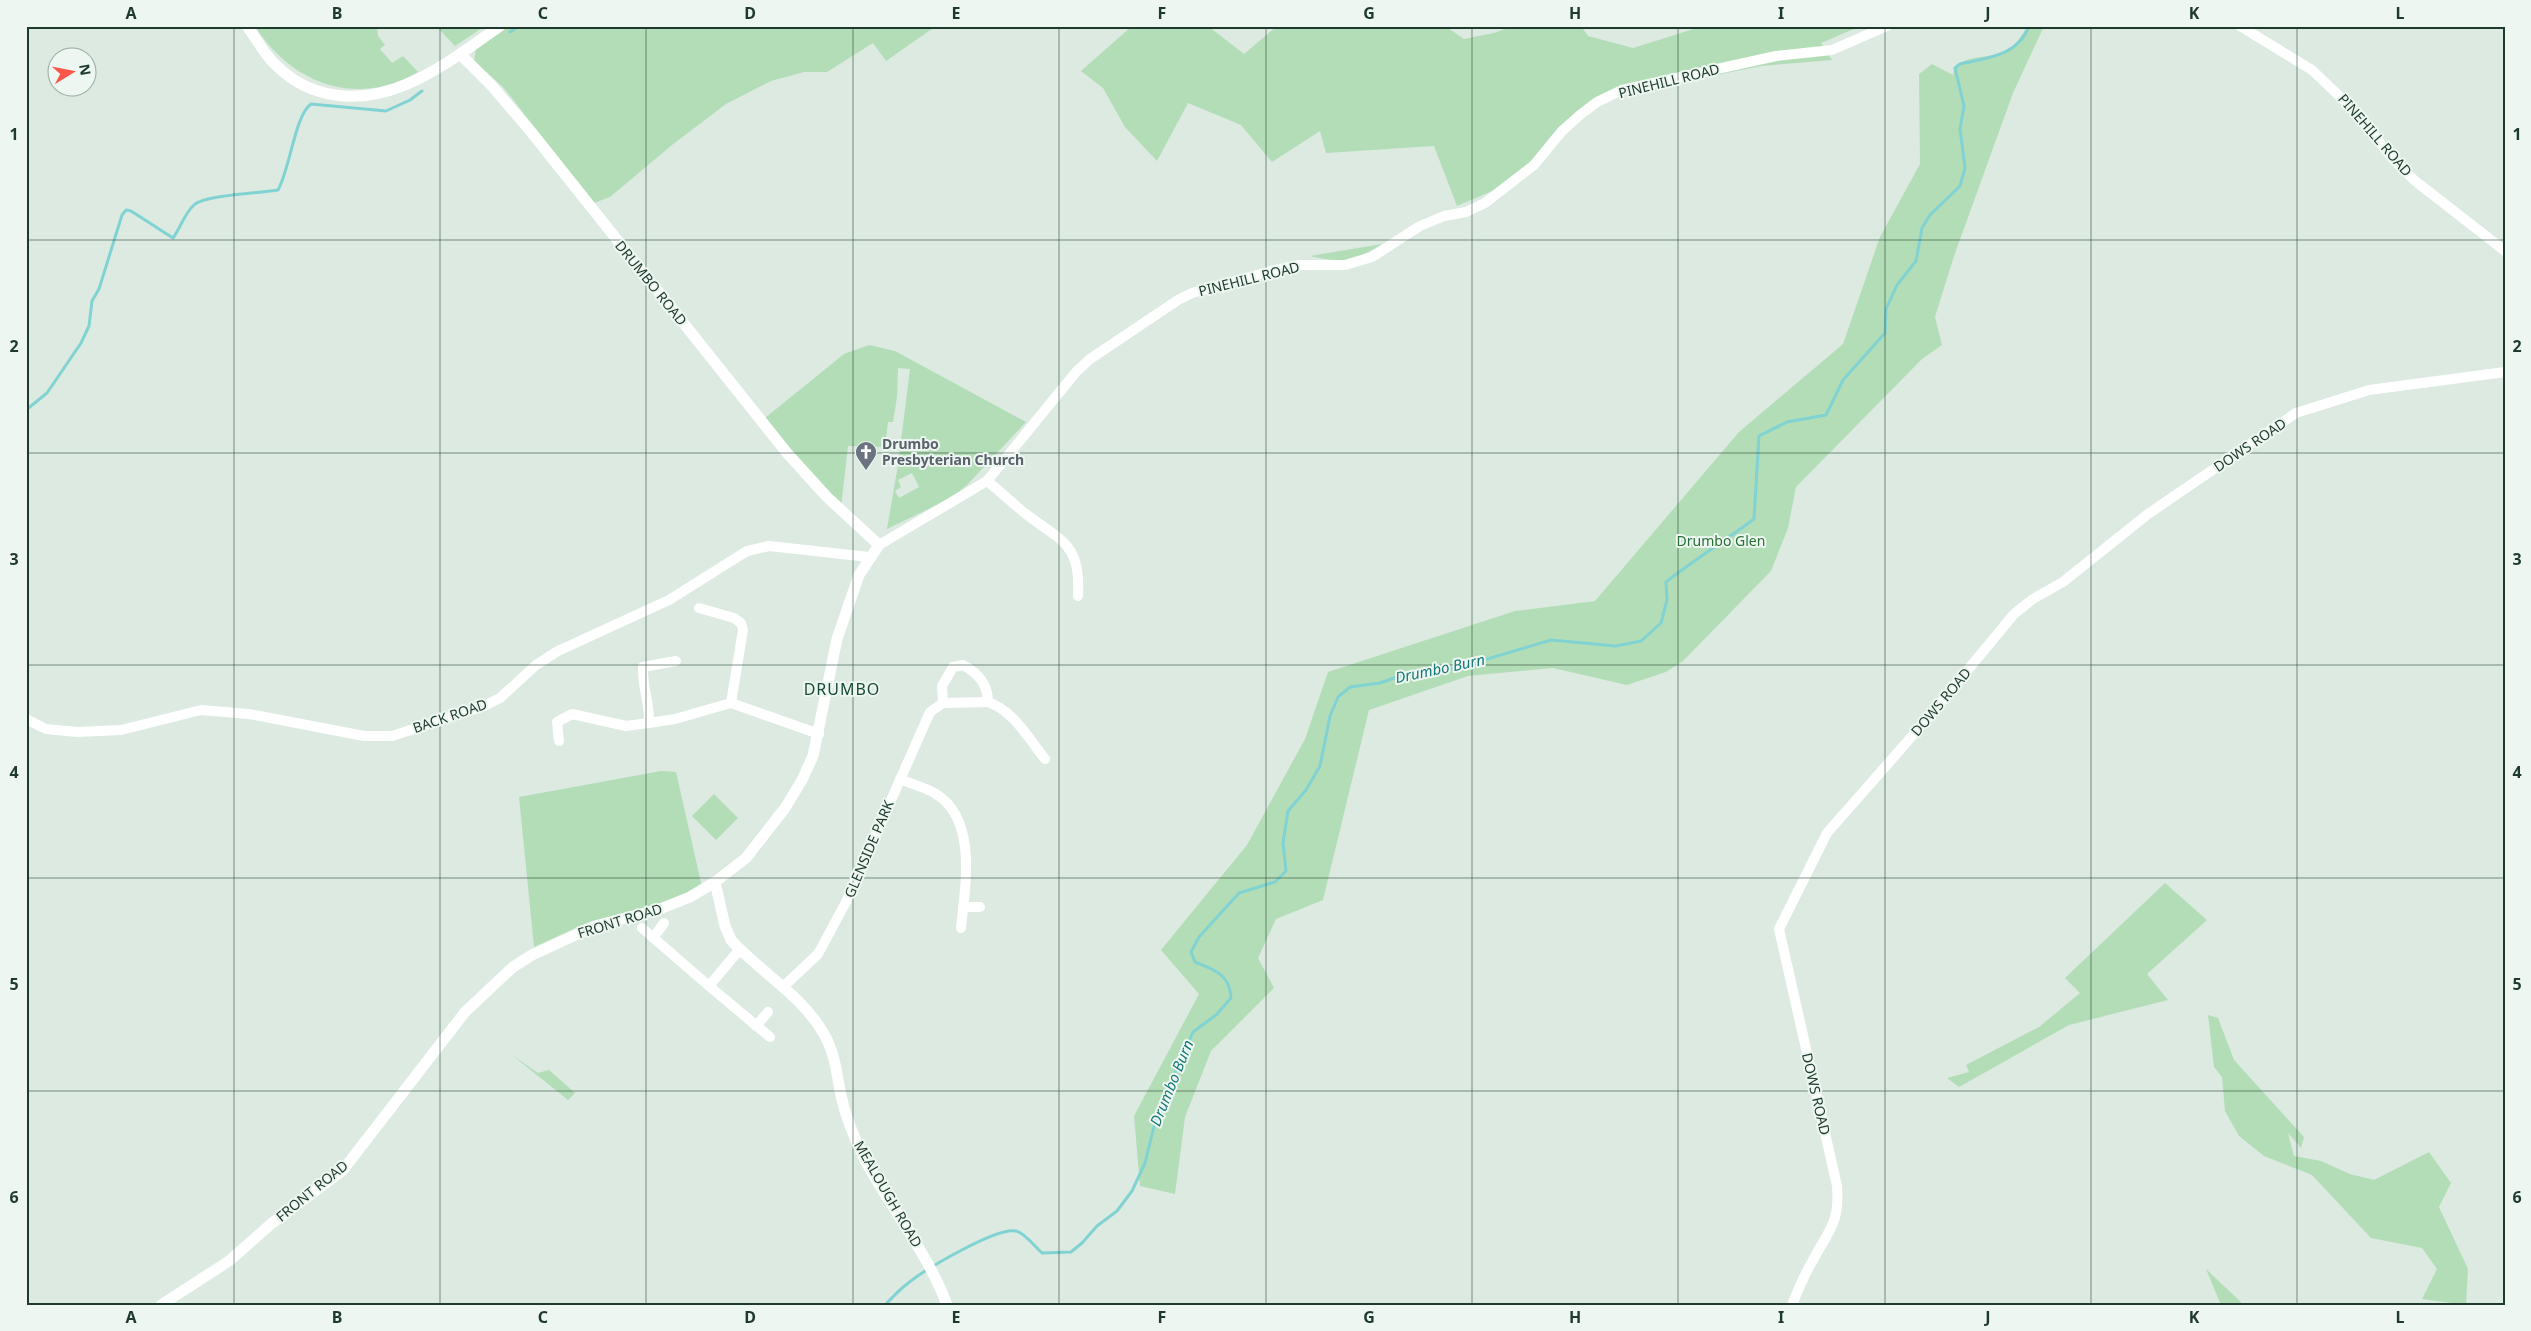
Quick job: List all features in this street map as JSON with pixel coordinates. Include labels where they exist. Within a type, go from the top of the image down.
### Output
[{"type":"street","points":[[247,26],[271,60],[289,77],[308,88],[350,97],[374,95],[398,88],[432,73],[500,26]]},
{"type":"street","name":"PINEHILL ROAD","points":[[879,545],[987,480],[1076,372],[1090,359],[1178,300],[1192,293],[1271,271],[1299,265],[1345,265],[1372,257],[1420,226],[1444,216],[1466,212],[1485,203],[1534,166],[1562,131],[1580,115],[1597,102],[1622,90],[1776,56],[1832,50],[1887,26]]},
{"type":"street","name":"PINEHILL ROAD","points":[[2240,26],[2312,70],[2354,109],[2393,159],[2414,180],[2505,251]]},
{"type":"street","name":"DRUMBO ROAD","points":[[460,54],[492,86],[532,132],[787,453],[827,497],[879,545]]},
{"type":"street","name":"DOWS ROAD","points":[[1792,1305],[1812,1262],[1833,1228],[1838,1202],[1837,1186],[1779,929],[1827,833],[1928,718],[2014,614],[2033,598],[2063,582],[2148,514],[2296,413],[2369,390],[2505,372]]},
{"type":"street","points":[[987,480],[1026,514],[1064,541],[1072,551],[1076,565],[1078,596]]},
{"type":"street","name":"FRONT ROAD","points":[[161,1305],[229,1261],[271,1224],[343,1170],[465,1012],[513,967],[532,955],[581,932],[660,909],[690,897],[715,882],[746,858],[785,808],[802,780],[819,734],[836,639],[859,575],[869,557],[879,545]]},
{"type":"street","name":"BACK ROAD","points":[[26,719],[46,729],[77,732],[121,730],[201,710],[248,714],[364,736],[392,736],[484,706],[500,698],[536,665],[552,654],[669,600],[747,552],[769,546],[869,557]]},
{"type":"street","points":[[699,608],[734,618],[741,623],[743,630],[731,703]]},
{"type":"street","points":[[649,724],[650,712],[642,681],[643,667],[676,661]]},
{"type":"street","points":[[988,702],[984,681],[972,670],[963,664],[953,667],[947,674],[942,686],[943,703],[988,702],[1001,707],[1009,714],[1045,759]]},
{"type":"street","points":[[559,741],[557,722],[572,714],[626,726],[676,719],[731,703],[819,734]]},
{"type":"street","name":"GLENSIDE PARK","points":[[783,987],[818,954],[846,902],[930,712],[943,703]]},
{"type":"street","points":[[900,779],[935,793],[959,822],[967,869],[961,928]]},
{"type":"street","name":"MEALOUGH ROAD","points":[[715,882],[725,926],[731,940],[805,1008],[824,1034],[834,1061],[850,1127],[865,1160],[920,1249],[941,1288],[947,1305]]},
{"type":"street","points":[[963,907],[980,907]]},
{"type":"street","points":[[653,938],[664,923]]},
{"type":"street","points":[[642,928],[770,1037]]},
{"type":"street","points":[[710,986],[740,949]]},
{"type":"street","points":[[756,1026],[768,1012]]},
{"type":"green space","points":[[255,26],[377,26],[378,36],[385,45],[380,49],[392,63],[403,56],[418,72],[395,83],[372,88],[349,89],[327,84],[306,76],[287,63],[270,46]]},
{"type":"green space","points":[[436,26],[485,26],[455,46]]},
{"type":"green space","points":[[508,26],[936,26],[886,61],[873,43],[827,72],[804,72],[771,81],[726,104],[672,145],[610,197],[594,203],[503,87],[474,61],[476,49]]},
{"type":"green space","points":[[1132,26],[1208,26],[1244,54],[1277,26],[1445,26],[1464,39],[1494,33],[1513,26],[1581,26],[1588,36],[1633,48],[1703,26],[1861,26],[1821,43],[1832,60],[1761,66],[1593,100],[1560,126],[1533,162],[1492,191],[1457,206],[1434,146],[1326,153],[1320,131],[1272,162],[1241,125],[1188,103],[1157,161],[1125,127],[1103,88],[1081,71]]},
{"type":"green space","name":"Drumbo Glen","points":[[2027,26],[2044,26],[2013,93],[1954,256],[1935,317],[1942,345],[1922,359],[1796,487],[1788,528],[1771,571],[1683,661],[1666,672],[1627,685],[1553,668],[1468,676],[1369,710],[1323,900],[1276,919],[1258,958],[1274,988],[1211,1051],[1185,1117],[1175,1194],[1140,1186],[1134,1116],[1199,994],[1161,950],[1247,845],[1305,739],[1328,672],[1515,611],[1595,601],[1739,432],[1843,344],[1880,237],[1920,164],[1919,74],[1932,64],[1953,75],[1954,68],[1962,62],[1990,56],[2010,48],[2019,40]]},
{"type":"green space","points":[[1382,244],[1355,258],[1331,260],[1310,256]]},
{"type":"green space","points":[[869,345],[895,351],[1026,422],[967,485],[951,498],[887,529],[898,465],[910,369],[898,368],[897,397],[893,422],[888,422],[885,447],[848,446],[841,507],[804,470],[765,418],[844,354]],"holes":[[[912,473],[919,487],[899,498],[895,491],[901,487],[898,480]]]},
{"type":"green space","points":[[661,771],[676,772],[702,887],[664,903],[584,924],[534,947],[519,797]]},
{"type":"green space","points":[[714,794],[738,818],[716,840],[692,816]]},
{"type":"green space","points":[[2165,883],[2207,920],[2147,974],[2168,1000],[2069,1025],[1959,1087],[1947,1078],[1969,1072],[1966,1065],[2039,1027],[2080,993],[2065,978]]},
{"type":"green space","points":[[2208,1015],[2218,1018],[2234,1060],[2304,1137],[2301,1148],[2288,1133],[2294,1156],[2321,1161],[2350,1174],[2374,1180],[2429,1152],[2451,1183],[2439,1207],[2468,1269],[2466,1305],[2422,1299],[2437,1269],[2422,1248],[2371,1238],[2312,1175],[2264,1156],[2239,1136],[2225,1111],[2222,1077],[2214,1067]]},
{"type":"green space","points":[[512,1055],[538,1073],[549,1070],[575,1093],[568,1100]]},
{"type":"green space","points":[[2206,1269],[2244,1305],[2221,1305]]},
{"type":"waterway","points":[[510,32],[519,26]]},
{"type":"waterway","name":"Drumbo Burn","points":[[885,1305],[904,1286],[928,1269],[977,1242],[1006,1232],[1019,1232],[1042,1253],[1071,1252],[1097,1226],[1117,1211],[1132,1191],[1145,1163],[1158,1110],[1193,1032],[1216,1015],[1231,998],[1228,983],[1224,978],[1220,974],[1195,962],[1191,952],[1199,937],[1239,893],[1275,882],[1286,871],[1283,843],[1288,811],[1306,790],[1320,766],[1330,716],[1338,697],[1350,687],[1380,683],[1408,673],[1457,668],[1551,640],[1616,646],[1641,641],[1661,623],[1667,600],[1666,582],[1754,519],[1759,436],[1787,422],[1826,415],[1843,380],[1885,333],[1886,309],[1897,285],[1916,261],[1922,228],[1930,215],[1960,186],[1965,168],[1960,129],[1964,106],[1955,68],[1960,64],[1991,57],[2009,50],[2024,36],[2029,26]]},
{"type":"waterway","points":[[26,410],[47,393],[81,343],[89,326],[92,301],[99,289],[122,215],[126,210],[131,211],[173,238],[188,212],[194,205],[200,202],[221,197],[278,190],[301,119],[305,110],[311,104],[386,111],[410,100],[422,91]]},
{"type":"place","name":"Drumbo Presbyterian Church","points":[[866,471]]},
{"type":"district","name":"DRUMBO","points":[[842,689]]}]
